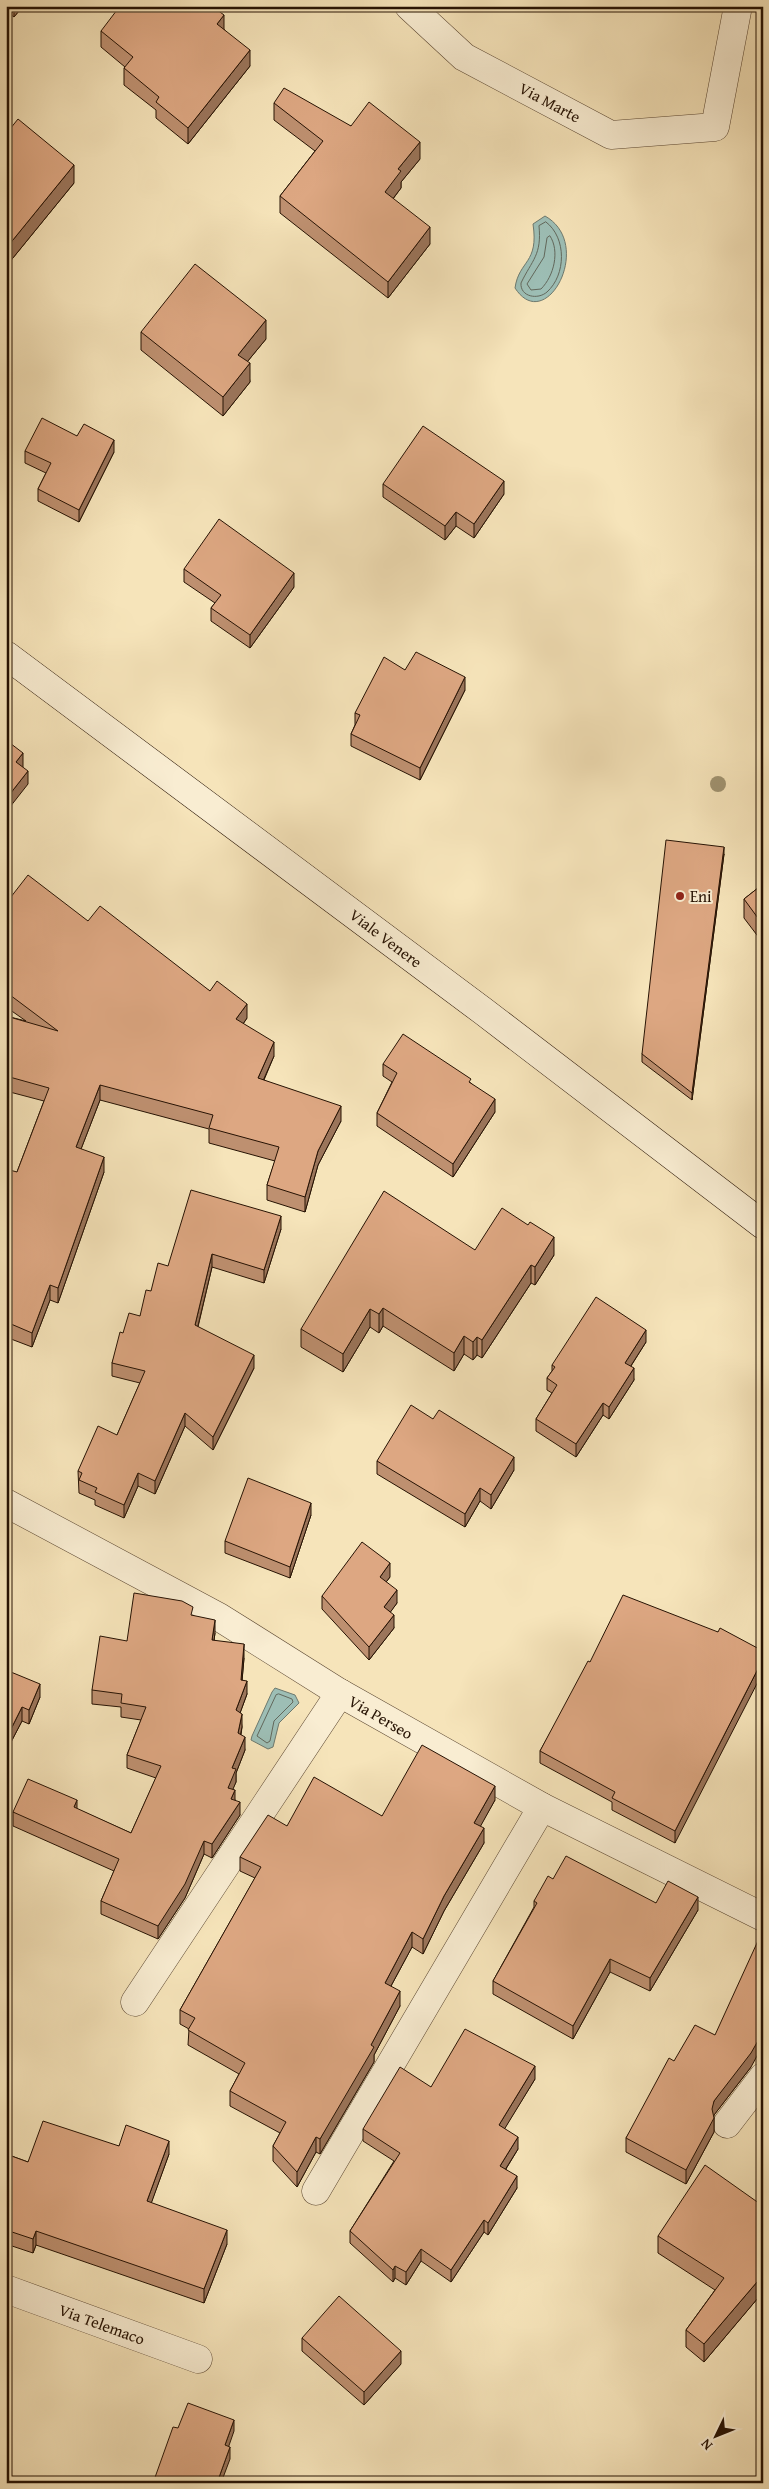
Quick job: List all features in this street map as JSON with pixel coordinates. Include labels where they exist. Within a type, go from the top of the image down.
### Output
[{"type":"street","name":"Via Marte","points":[[408,6],[464,57],[611,135],[715,126],[733,43],[738,6]]},
{"type":"street","name":"Viale Venere","points":[[6,655],[483,1011],[763,1225]]},
{"type":"street","name":"Via Perseo","points":[[6,1503],[219,1617],[340,1693],[542,1807],[763,1917]]},
{"type":"street","points":[[135,2002],[340,1693]]},
{"type":"street","points":[[316,2191],[542,1807]]},
{"type":"street","points":[[727,2124],[763,2077]]},
{"type":"street","name":"Via Telemaco","points":[[6,2289],[198,2359]]},
{"type":"water","points":[[545,216],[559,229],[566,246],[566,264],[560,280],[551,294],[540,301],[527,300],[515,288],[520,272],[528,260],[533,247],[533,224]]},
{"type":"water","points":[[275,1688],[295,1695],[299,1703],[279,1723],[273,1747],[268,1749],[251,1740]]},
{"type":"building","points":[[120,6],[212,6],[224,15],[217,24],[250,50],[188,128],[156,102],[159,97],[124,68],[133,57],[101,31]]},
{"type":"building","points":[[284,88],[351,126],[369,102],[420,142],[398,169],[401,171],[385,192],[430,227],[388,282],[280,196],[323,141],[274,103]]},
{"type":"building","points":[[18,119],[74,165],[8,246],[6,244],[6,134]]},
{"type":"building","points":[[195,264],[266,320],[238,355],[250,363],[223,397],[141,332]]},
{"type":"building","points":[[42,418],[77,436],[84,424],[114,440],[79,510],[38,489],[51,463],[25,451]]},
{"type":"building","points":[[423,426],[504,481],[474,524],[456,512],[445,526],[383,484]]},
{"type":"building","points":[[219,519],[294,573],[250,635],[211,608],[221,595],[184,569]]},
{"type":"building","points":[[416,652],[465,677],[420,768],[351,734],[360,715],[355,713],[384,657],[405,670]]},
{"type":"building","points":[[6,740],[23,753],[16,762],[28,771],[6,799]]},
{"type":"building","points":[[666,840],[724,847],[692,1093],[642,1054]]},
{"type":"building","points":[[28,875],[88,921],[100,906],[210,991],[217,981],[247,1004],[236,1019],[274,1042],[258,1078],[341,1106],[318,1151],[305,1197],[267,1185],[279,1147],[209,1128],[213,1115],[100,1085],[76,1147],[104,1157],[58,1288],[50,1285],[32,1333],[11,1324],[6,1338],[6,1169],[17,1172],[49,1088],[6,1076],[6,1016],[58,1031],[6,992],[6,901]]},
{"type":"building","points":[[763,884],[763,925],[744,899]]},
{"type":"building","points":[[403,1034],[471,1079],[469,1082],[495,1099],[453,1164],[377,1113],[397,1073],[383,1064]]},
{"type":"building","points":[[191,1190],[281,1216],[264,1270],[212,1254],[195,1325],[254,1355],[213,1437],[185,1413],[155,1481],[138,1473],[124,1505],[95,1492],[97,1488],[79,1480],[82,1473],[78,1471],[98,1426],[117,1435],[145,1371],[112,1363],[120,1332],[123,1333],[129,1313],[140,1316],[146,1290],[151,1291],[158,1263],[168,1266]]},
{"type":"building","points":[[384,1191],[475,1250],[502,1208],[528,1225],[530,1222],[554,1237],[535,1267],[531,1265],[482,1340],[477,1337],[473,1342],[464,1336],[454,1353],[383,1308],[379,1314],[370,1309],[343,1354],[301,1329]]},
{"type":"building","points":[[596,1297],[646,1330],[625,1363],[634,1368],[609,1407],[603,1403],[576,1444],[536,1419],[557,1385],[547,1378],[555,1367],[552,1365]]},
{"type":"building","points":[[411,1405],[433,1419],[439,1410],[514,1457],[491,1495],[480,1488],[465,1514],[377,1461]]},
{"type":"building","points":[[248,1478],[311,1503],[290,1567],[225,1541]]},
{"type":"building","points":[[362,1542],[390,1563],[380,1577],[397,1590],[384,1607],[394,1615],[369,1647],[322,1596]]},
{"type":"building","points":[[134,1593],[182,1601],[193,1607],[191,1615],[215,1620],[212,1640],[244,1644],[241,1680],[247,1681],[236,1710],[242,1714],[238,1733],[245,1737],[232,1768],[236,1769],[228,1788],[235,1790],[231,1799],[240,1802],[212,1844],[204,1841],[185,1884],[158,1926],[101,1901],[119,1859],[13,1812],[28,1779],[77,1800],[74,1807],[131,1833],[161,1766],[127,1755],[146,1707],[121,1703],[122,1694],[92,1690],[100,1636],[127,1641]]},
{"type":"building","points":[[623,1595],[718,1632],[720,1628],[763,1651],[763,1659],[675,1831],[612,1798],[615,1792],[540,1751],[588,1661],[590,1662]]},
{"type":"building","points":[[6,1670],[40,1684],[29,1710],[22,1707],[11,1729],[6,1727]]},
{"type":"building","points":[[422,1745],[495,1786],[474,1823],[484,1828],[444,1896],[423,1939],[412,1932],[385,1983],[400,1991],[371,2045],[374,2047],[320,2139],[316,2137],[297,2172],[273,2146],[286,2122],[230,2091],[245,2063],[188,2030],[195,2018],[180,2010],[261,1867],[240,1857],[268,1815],[287,1826],[314,1777],[382,1816]]},
{"type":"building","points":[[566,1856],[656,1903],[668,1881],[698,1897],[650,1978],[610,1959],[573,2026],[493,1981],[537,1903],[534,1901],[548,1876],[553,1879]]},
{"type":"building","points":[[762,1932],[763,2032],[751,2053],[714,2101],[712,2109],[714,2118],[686,2170],[626,2138],[669,2058],[674,2061],[695,2025],[715,2035]]},
{"type":"building","points":[[465,2029],[535,2066],[499,2125],[518,2137],[500,2166],[517,2176],[488,2223],[484,2220],[451,2270],[421,2249],[406,2272],[395,2266],[393,2270],[350,2231],[400,2153],[363,2129],[400,2067],[431,2087]]},
{"type":"building","points":[[43,2121],[119,2146],[126,2125],[169,2141],[147,2201],[227,2230],[204,2289],[36,2231],[33,2239],[6,2230],[6,2154],[28,2162]]},
{"type":"building","points":[[705,2165],[763,2206],[763,2275],[704,2344],[686,2330],[724,2278],[658,2236]]},
{"type":"building","points":[[339,2296],[401,2351],[364,2392],[302,2338]]},
{"type":"building","points":[[188,2403],[234,2420],[225,2445],[230,2447],[217,2483],[153,2483],[173,2427],[178,2428]]},
{"type":"place","name":"Eni","points":[[680,896]]}]
